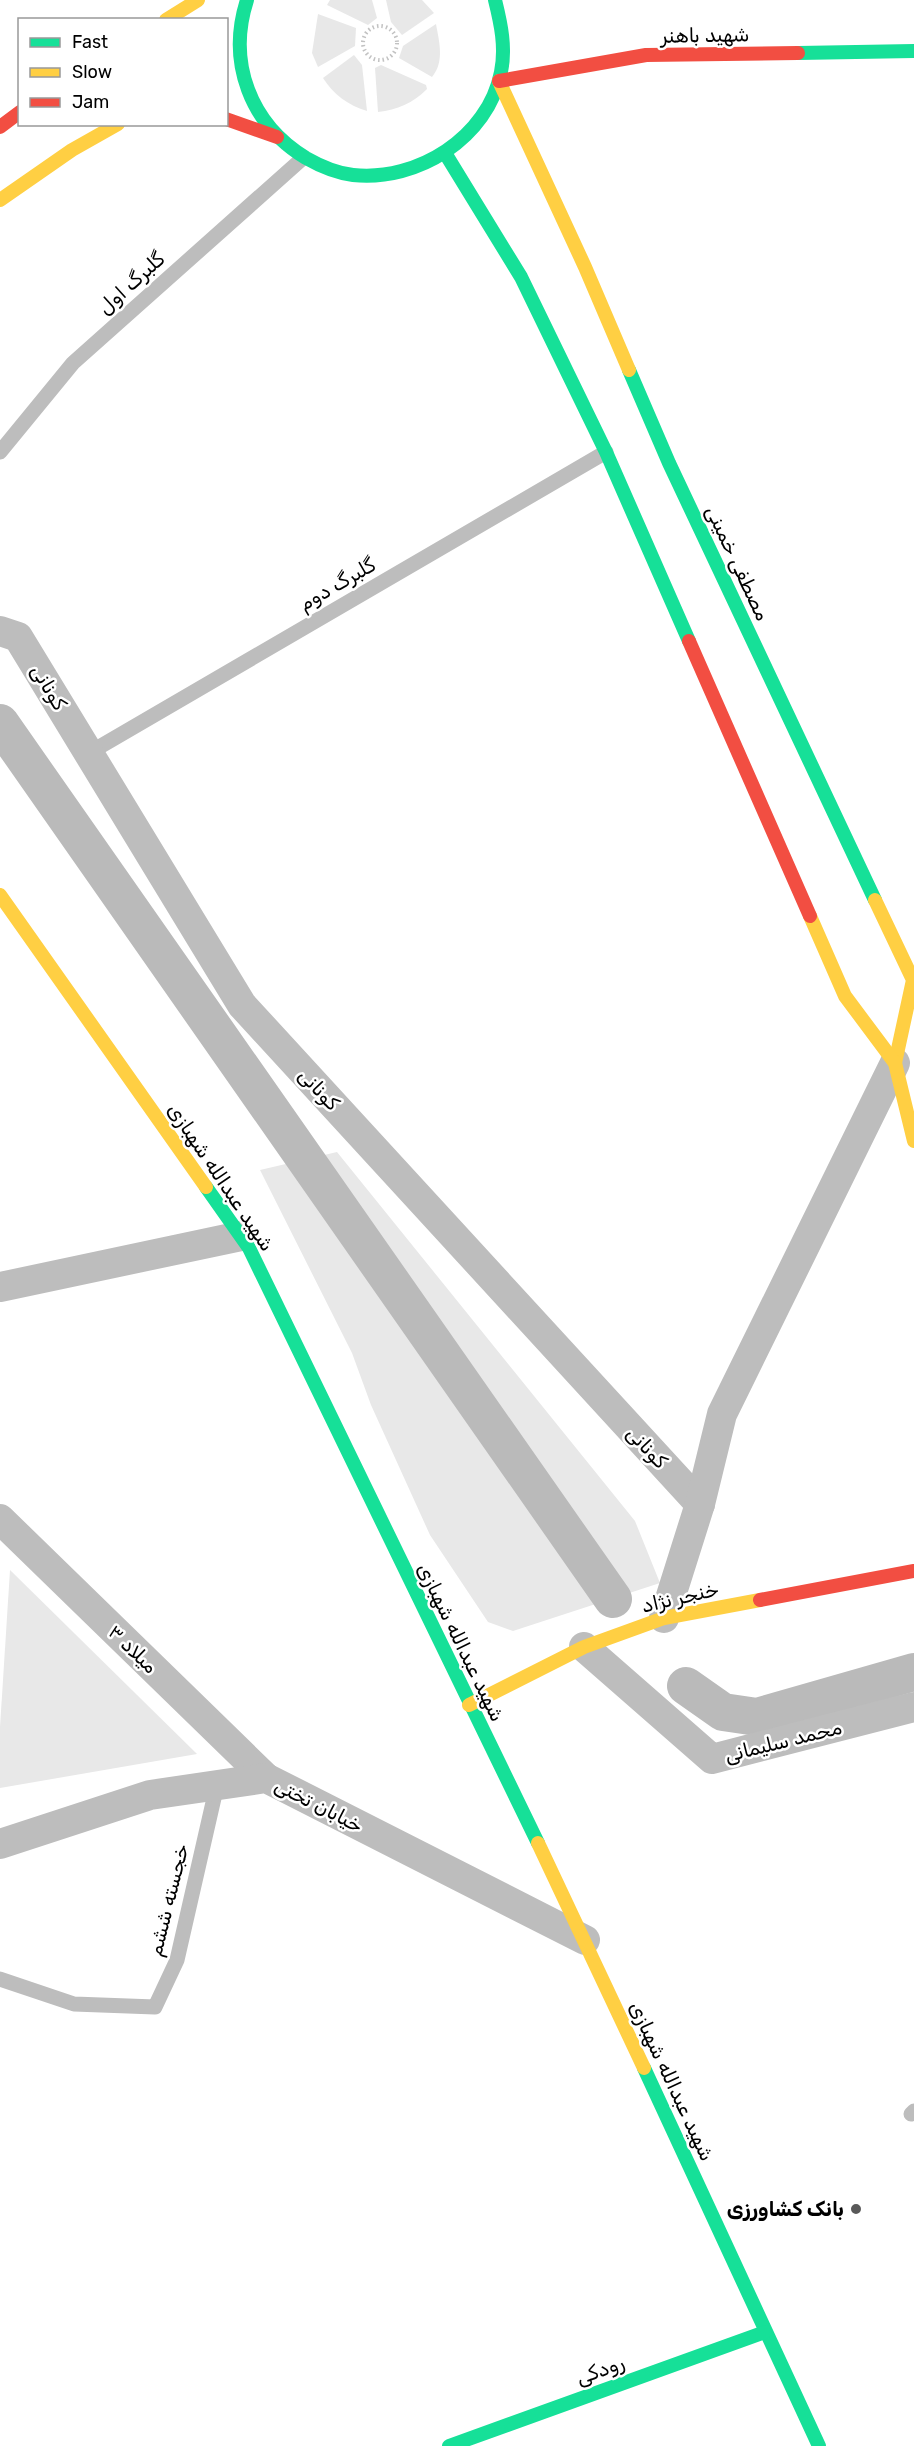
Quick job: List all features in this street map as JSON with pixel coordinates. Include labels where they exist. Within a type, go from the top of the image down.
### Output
[{"type":"street","points":[[169,18],[198,0]]},
{"type":"street","points":[[247,0],[242,14],[238,47],[243,80],[256,111],[277,137],[303,158],[334,172],[367,177],[400,174],[432,162],[459,144],[481,119],[499,81],[503,58],[502,26],[495,0]]},
{"type":"street","name":"شهید باهنر","points":[[499,81],[646,55],[914,51]]},
{"type":"street","name":"مصطفی خمینی","points":[[499,81],[585,267],[669,463],[913,980],[895,1063]]},
{"type":"street","points":[[0,127],[18,114]]},
{"type":"street","points":[[228,120],[277,137]]},
{"type":"street","points":[[0,200],[72,150],[114,126]]},
{"type":"street","name":"مصطفی خمینی","points":[[445,153],[521,277],[606,452],[844,996],[895,1063],[914,1141]]},
{"type":"street","name":"کونانی","points":[[0,631],[18,637],[242,1005],[700,1504]]},
{"type":"street","name":"شهید عبدالله شهبازی","points":[[0,895],[249,1248],[585,1940],[819,2446]]},
{"type":"street","points":[[664,1618],[700,1504],[722,1414],[895,1063]]},
{"type":"street","points":[[0,1287],[241,1236]]},
{"type":"street","name":"میلاد ۳","points":[[0,1519],[266,1778]]},
{"type":"street","name":"خنجر نژاد","points":[[470,1705],[584,1647],[664,1618],[914,1571]]},
{"type":"street","name":"محمد سلیمانی","points":[[584,1647],[712,1759],[914,1707]]},
{"type":"street","name":"خیابان تختی","points":[[0,1844],[150,1794],[266,1778],[585,1940]]},
{"type":"street","name":"رودکی","points":[[449,2446],[765,2332]]},
{"type":"lane","name":"گلبرگ اول","points":[[0,452],[73,363],[303,158]]},
{"type":"lane","name":"گلبرگ دوم","points":[[89,753],[606,452]]},
{"type":"lane","name":"خجسته ششم","points":[[0,1980],[74,2004],[155,2007],[177,1960],[217,1785]]},
{"type":"path","points":[[387,28],[395,36],[396,47],[386,59],[370,57],[363,48],[364,37],[371,29],[387,28]]},
{"type":"shaded area","points":[[330,0],[372,0],[377,18],[368,25],[327,5]]},
{"type":"shaded area","points":[[386,0],[422,0],[434,13],[402,35],[391,22]]},
{"type":"shaded area","points":[[318,14],[356,28],[355,46],[318,67],[312,53]]},
{"type":"shaded area","points":[[436,24],[440,58],[432,77],[399,58],[403,46]]},
{"type":"shaded area","points":[[354,55],[362,65],[367,111],[342,99],[323,78]]},
{"type":"shaded area","points":[[381,65],[426,85],[427,89],[404,105],[378,112],[375,68]]},
{"type":"shaded area","points":[[337,1152],[635,1521],[660,1583],[513,1631],[488,1622],[430,1535],[371,1405],[352,1353],[260,1170]]},
{"type":"shaded area","points":[[10,1570],[197,1754],[0,1788],[0,1727]]},
{"type":"waterway","points":[[0,723],[613,1599]]},
{"type":"waterway","points":[[686,1686],[723,1712],[757,1717],[914,1672]]},
{"type":"traffic: fast","points":[[247,0],[241,23],[242,68],[248,90],[257,109],[270,128],[306,158],[334,171],[353,175],[377,175],[401,171],[425,163],[446,151],[481,117],[494,96],[501,72],[502,36],[495,0]]},
{"type":"traffic: fast","points":[[798,53],[914,51]]},
{"type":"traffic: fast","points":[[445,153],[521,277],[606,452],[689,641]]},
{"type":"traffic: fast","points":[[629,370],[669,463],[875,900]]},
{"type":"traffic: fast","points":[[206,1187],[249,1248],[538,1843]]},
{"type":"traffic: fast","points":[[644,2068],[819,2446]]},
{"type":"traffic: fast","points":[[449,2446],[765,2332]]},
{"type":"traffic: slow","points":[[169,18],[198,0]]},
{"type":"traffic: slow","points":[[499,81],[585,267],[629,370]]},
{"type":"traffic: slow","points":[[0,200],[72,150],[114,126]]},
{"type":"traffic: slow","points":[[0,895],[206,1187]]},
{"type":"traffic: slow","points":[[875,900],[913,980],[895,1063]]},
{"type":"traffic: slow","points":[[810,916],[845,996],[895,1063],[914,1141]]},
{"type":"traffic: slow","points":[[469,1705],[584,1647],[664,1618],[760,1600]]},
{"type":"traffic: slow","points":[[538,1843],[644,2068]]},
{"type":"traffic: jam","points":[[499,81],[646,55],[798,53]]},
{"type":"traffic: jam","points":[[0,127],[18,114]]},
{"type":"traffic: jam","points":[[228,120],[277,137]]},
{"type":"traffic: jam","points":[[689,641],[810,916]]},
{"type":"traffic: jam","points":[[760,1600],[914,1571]]},
{"type":"place","name":"بانک کشاورزی","points":[[856,2209]]}]
